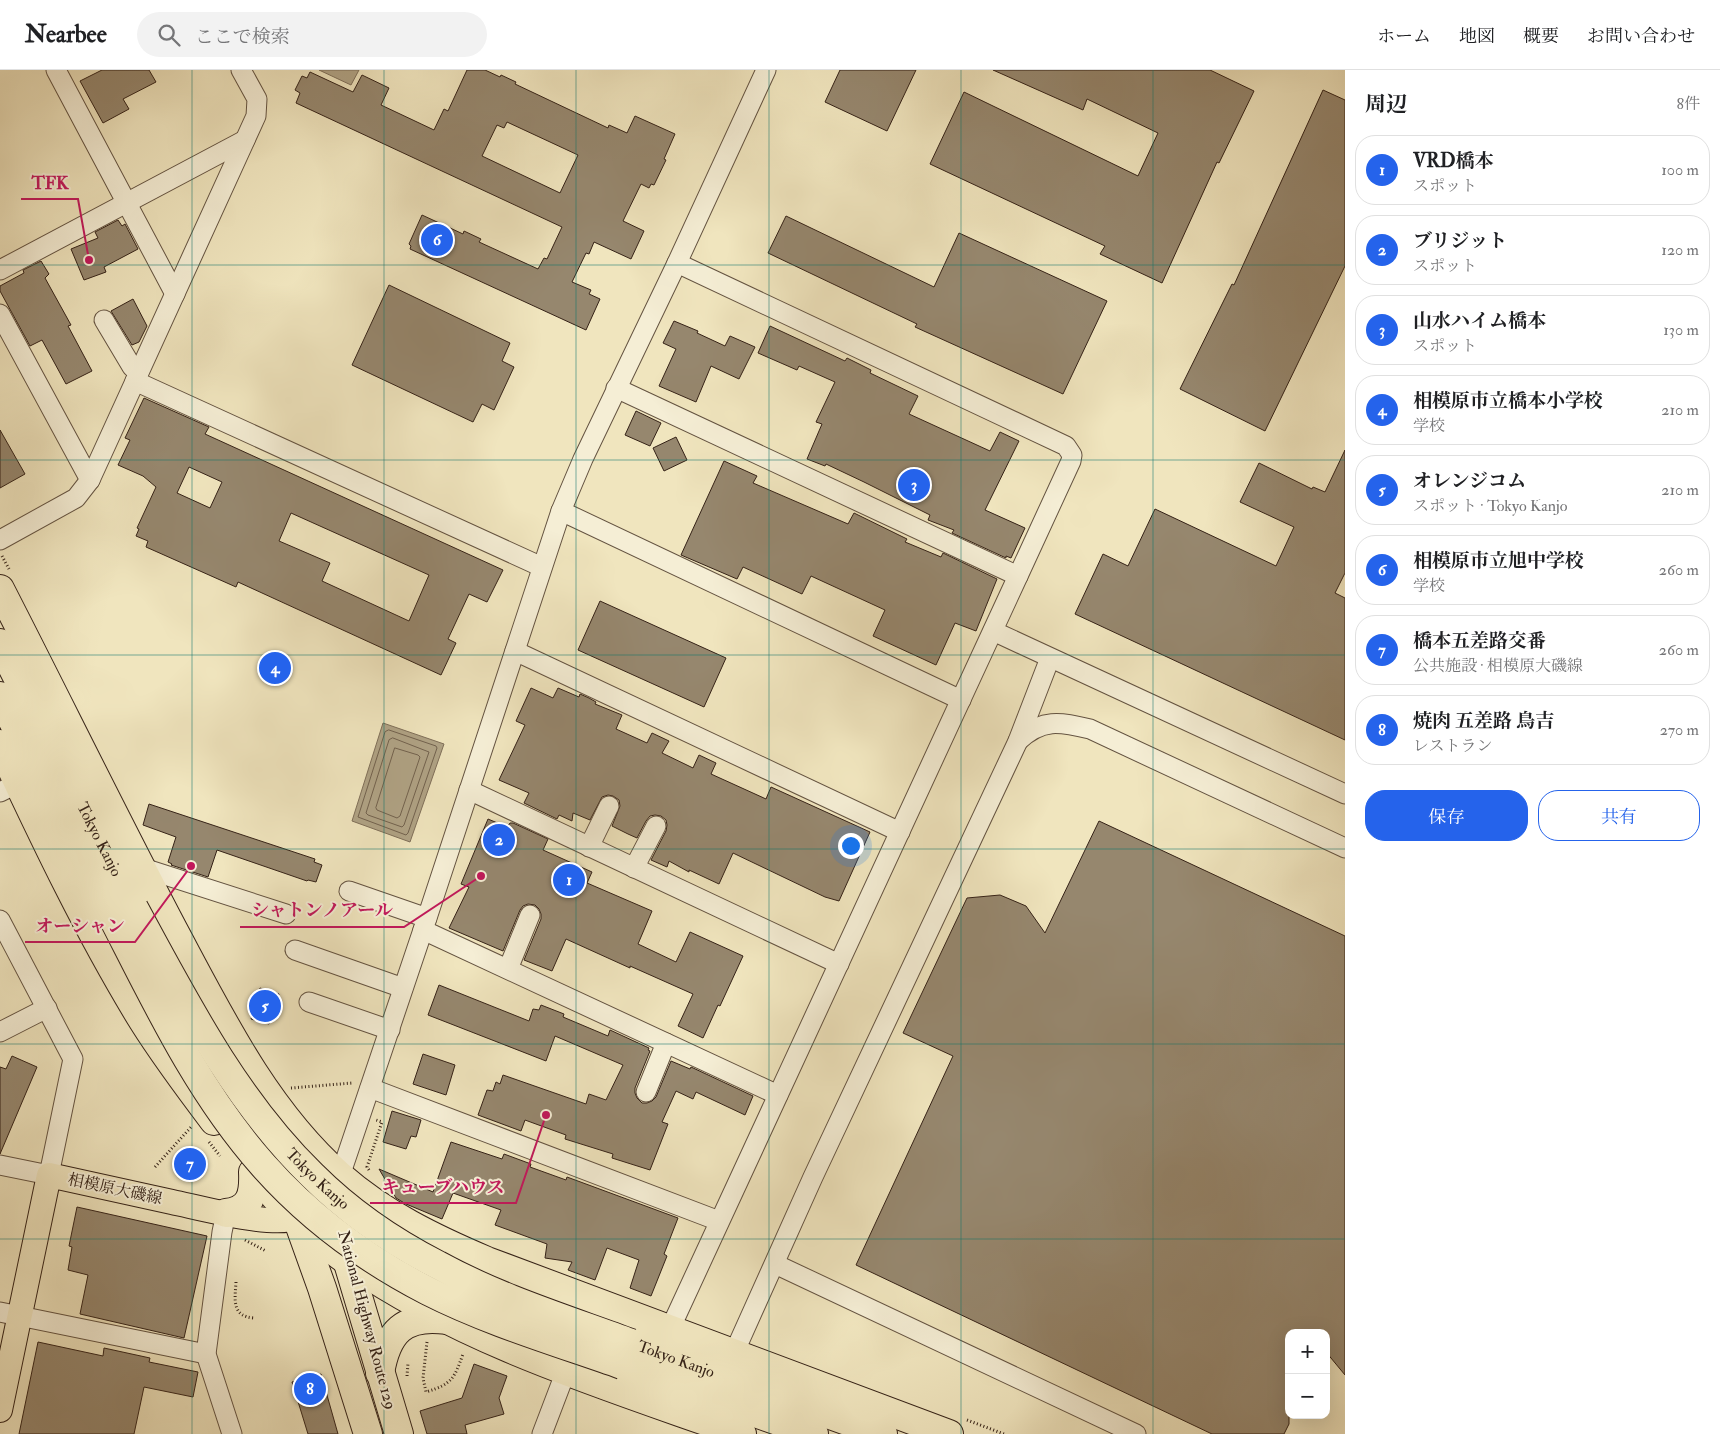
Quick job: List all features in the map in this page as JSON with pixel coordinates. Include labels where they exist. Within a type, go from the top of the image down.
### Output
[{"type":"highway","points":[[5,580],[140,867],[202,983],[246,1060],[280,1111],[311,1147],[340,1176],[374,1202],[414,1227],[487,1261],[949,1434]]},
{"type":"highway","name":"Tokyo Kanjo","points":[[0,643],[124,914],[158,1006],[188,1060],[230,1123],[262,1164],[291,1195],[320,1221],[386,1267],[429,1291],[508,1324],[626,1354],[883,1434]]},
{"type":"highway","name":"Tokyo Kanjo","points":[[0,696],[124,914]]},
{"type":"highway","points":[[0,744],[9,787],[144,1021],[188,1087],[253,1172],[297,1218],[348,1261],[392,1290],[448,1320],[518,1352],[566,1371],[742,1434]]},
{"type":"highway","points":[[226,1214],[236,1212],[245,1206],[251,1198],[254,1184],[253,1172]]},
{"type":"highway","points":[[322,1288],[322,1228],[340,1176]]},
{"type":"highway","name":"National Highway Route 129","points":[[340,1176],[341,1226],[348,1261],[399,1434]]},
{"type":"highway","name":"National Highway Route 129","points":[[297,1218],[322,1288],[368,1434]]},
{"type":"highway","points":[[380,1373],[387,1345],[397,1332],[409,1322],[428,1318],[448,1320]]},
{"type":"highway","name":"Tokyo Kanjo","points":[[626,1354],[814,1434]]},
{"type":"main road","name":"相模原大磯線","points":[[0,1410],[10,1314],[50,1175],[226,1214],[264,1220],[297,1218]]},
{"type":"main road","points":[[297,1218],[323,1199],[340,1176]]},
{"type":"street","points":[[56,70],[175,294]]},
{"type":"street","points":[[0,540],[76,498],[90,480],[256,116],[256,99],[241,70]]},
{"type":"street","points":[[340,1176],[362,1085],[390,1030],[561,511],[616,388],[677,263],[766,70]]},
{"type":"street","points":[[0,270],[246,140]]},
{"type":"street","points":[[670,1328],[993,631],[1071,461],[1072,455],[1066,446],[677,263]]},
{"type":"street","points":[[0,314],[90,480]]},
{"type":"street","points":[[104,320],[137,377],[542,567]]},
{"type":"street","points":[[616,388],[1018,576]]},
{"type":"street","points":[[561,511],[961,700]]},
{"type":"street","points":[[993,631],[1345,794]]},
{"type":"street","points":[[515,651],[900,832]]},
{"type":"street","points":[[734,1353],[817,1168],[1018,741],[1050,658]]},
{"type":"street","points":[[1018,741],[1028,732],[1043,724],[1065,723],[1090,729],[1345,848]]},
{"type":"street","points":[[468,790],[839,964]]},
{"type":"street","points":[[589,847],[609,806]]},
{"type":"street","points":[[634,868],[656,826]]},
{"type":"street","points":[[140,867],[286,914]]},
{"type":"street","points":[[348,891],[425,924],[508,969],[778,1095]]},
{"type":"street","points":[[508,969],[530,915]]},
{"type":"street","points":[[0,920],[73,1059],[50,1175],[0,1165]]},
{"type":"street","points":[[295,950],[403,988]]},
{"type":"street","points":[[309,1002],[390,1030]]},
{"type":"street","points":[[0,1032],[47,1008]]},
{"type":"street","points":[[646,1092],[666,1043]]},
{"type":"street","points":[[362,1085],[719,1221]]},
{"type":"street","points":[[226,1214],[206,1354],[232,1434]]},
{"type":"street","points":[[775,1264],[1136,1434]]},
{"type":"street","points":[[10,1314],[206,1354]]},
{"type":"street","points":[[542,1434],[566,1371]]},
{"type":"path","points":[[0,553],[5,580]]},
{"type":"path","points":[[284,1089],[362,1085]]},
{"type":"path","points":[[155,1167],[194,1123]]},
{"type":"path","points":[[244,1239],[266,1251]]},
{"type":"path","points":[[236,1282],[235,1303],[238,1311],[247,1318],[255,1318]]},
{"type":"path","points":[[427,1341],[423,1378],[426,1392],[445,1386],[456,1373],[463,1354]]},
{"type":"path","points":[[407,1380],[408,1360]]},
{"type":"water","points":[[319,70],[359,70],[351,85]]},
{"type":"water","points":[[383,723],[444,744],[410,842],[352,821]]},
{"type":"building","points":[[102,70],[149,70],[156,82],[123,99],[129,109],[103,123],[80,81]]},
{"type":"building","points":[[467,70],[485,70],[516,82],[515,84],[608,128],[609,125],[627,133],[635,116],[675,134],[664,159],[666,160],[654,185],[651,184],[649,188],[641,184],[623,221],[644,231],[631,259],[594,242],[589,254],[586,253],[572,282],[591,290],[589,294],[600,299],[586,330],[410,249],[411,246],[409,244],[422,215],[463,234],[464,231],[481,239],[479,242],[538,269],[544,258],[547,259],[562,227],[296,103],[300,93],[295,90],[302,76],[307,78],[310,72],[353,92],[362,75],[389,88],[381,105],[434,130],[444,109],[448,111]],"holes":[[[507,122],[578,155],[560,193],[482,156],[497,125],[504,128]]]},
{"type":"building","points":[[840,70],[916,70],[887,131],[825,102]]},
{"type":"building","points":[[993,70],[1210,70],[1254,91],[1219,163],[1217,162],[1162,283],[1100,254],[1105,246],[930,164],[964,92],[1138,176],[1158,133],[1087,99],[1083,110]]},
{"type":"building","points":[[1323,90],[1345,100],[1345,266],[1265,431],[1180,389],[1232,284],[1234,285]]},
{"type":"building","points":[[786,216],[934,287],[959,233],[1107,301],[1063,394],[915,327],[917,324],[768,253]]},
{"type":"building","points":[[118,220],[122,226],[125,224],[138,249],[104,267],[106,272],[84,280],[71,249],[98,238],[95,232]]},
{"type":"building","points":[[41,261],[49,274],[45,278],[71,325],[68,326],[92,371],[66,384],[42,340],[30,346],[0,291],[0,286],[24,273],[23,270]]},
{"type":"building","points":[[389,285],[510,343],[502,361],[514,367],[494,410],[482,404],[473,422],[352,365]]},
{"type":"building","points":[[133,299],[147,326],[139,342],[132,345],[111,311]]},
{"type":"building","points":[[674,321],[698,331],[697,333],[725,346],[730,336],[755,347],[739,379],[711,366],[696,402],[659,386],[676,349],[663,343]]},
{"type":"building","points":[[770,326],[845,361],[847,358],[871,370],[870,373],[918,396],[909,414],[990,451],[1000,432],[1019,441],[985,510],[1025,528],[1011,558],[1006,556],[1006,558],[952,533],[954,530],[928,520],[930,515],[864,482],[826,464],[825,466],[807,459],[822,424],[816,422],[835,382],[799,366],[797,370],[758,353]]},
{"type":"building","points":[[144,398],[209,427],[205,434],[503,570],[487,602],[469,594],[448,639],[456,643],[441,675],[238,582],[236,587],[146,547],[148,541],[136,536],[139,529],[137,528],[156,487],[143,476],[118,465],[130,440],[125,438]],"holes":[[[189,467],[222,482],[210,508],[177,493]],[[291,513],[429,575],[409,621],[322,581],[330,563],[279,541]]]},
{"type":"building","points":[[636,411],[661,423],[650,446],[625,435]]},
{"type":"building","points":[[0,430],[25,474],[0,488]]},
{"type":"building","points":[[676,437],[687,460],[664,471],[653,448]]},
{"type":"building","points":[[1345,450],[1345,573],[1335,593],[1345,598],[1345,740],[1075,614],[1103,554],[1128,566],[1155,509],[1276,566],[1294,527],[1240,502],[1259,463],[1312,489],[1313,487],[1325,492]]},
{"type":"building","points":[[724,461],[757,476],[753,483],[848,524],[854,513],[907,539],[905,542],[941,557],[943,553],[997,579],[976,631],[955,623],[936,665],[873,636],[885,610],[811,576],[802,594],[743,567],[737,579],[681,555]]},
{"type":"building","points":[[600,601],[726,658],[704,707],[578,650]]},
{"type":"building","points":[[531,688],[553,698],[558,688],[579,697],[580,694],[596,702],[595,704],[622,715],[616,729],[647,743],[652,733],[669,741],[662,753],[693,768],[699,755],[716,763],[711,774],[766,799],[771,787],[870,832],[839,901],[825,897],[733,853],[719,884],[689,870],[689,872],[669,861],[667,867],[651,860],[666,831],[666,820],[661,816],[650,816],[637,838],[628,834],[612,826],[620,806],[619,800],[613,796],[602,797],[590,820],[573,813],[572,821],[559,815],[557,819],[524,803],[529,793],[499,780],[525,725],[516,721]]},
{"type":"building","points":[[149,804],[315,859],[314,862],[322,865],[316,882],[307,881],[217,850],[208,877],[171,865],[168,862],[176,837],[143,825]]},
{"type":"building","points":[[488,819],[507,827],[510,823],[513,823],[548,839],[543,850],[592,872],[587,883],[652,911],[638,944],[676,962],[690,932],[743,956],[703,1038],[678,1026],[693,994],[630,966],[630,968],[566,939],[552,971],[524,960],[541,919],[539,909],[535,905],[528,904],[520,910],[503,951],[449,928],[469,887],[461,884]]},
{"type":"building","points":[[1099,821],[1345,936],[1345,1375],[1330,1357],[1330,1329],[1285,1329],[1285,1419],[1289,1419],[1289,1424],[1284,1434],[1212,1434],[856,1265],[953,1056],[903,1033],[967,898],[1000,895],[1026,906],[1045,933]]},
{"type":"building","points":[[439,985],[529,1021],[533,1009],[539,1010],[541,1005],[564,1014],[563,1017],[608,1036],[610,1030],[649,1048],[648,1050],[650,1051],[635,1088],[637,1098],[642,1103],[652,1101],[656,1097],[671,1061],[690,1069],[691,1067],[753,1096],[745,1115],[696,1092],[693,1099],[676,1091],[662,1122],[668,1124],[650,1170],[612,1158],[613,1154],[565,1139],[566,1135],[525,1120],[521,1131],[478,1115],[487,1090],[493,1091],[496,1082],[500,1084],[503,1075],[586,1104],[589,1094],[606,1100],[623,1065],[555,1036],[546,1061],[428,1015]]},
{"type":"building","points":[[260,988],[279,994],[269,1024],[251,1019]]},
{"type":"building","points":[[423,1054],[455,1065],[446,1095],[413,1084]]},
{"type":"building","points":[[12,1056],[37,1067],[0,1154],[0,1067],[6,1069]]},
{"type":"building","points":[[392,1111],[421,1120],[416,1137],[411,1136],[406,1149],[383,1142]]},
{"type":"building","points":[[451,1142],[502,1159],[504,1154],[531,1164],[530,1167],[566,1180],[567,1177],[678,1218],[664,1254],[667,1256],[651,1296],[630,1288],[639,1260],[607,1248],[595,1280],[568,1270],[572,1262],[545,1258],[547,1244],[495,1225],[501,1210],[453,1193],[442,1219],[396,1198],[379,1169],[433,1192]]},
{"type":"building","points":[[77,1207],[207,1236],[184,1338],[80,1314],[88,1275],[68,1270],[72,1247],[69,1246]]},
{"type":"building","points":[[38,1342],[103,1356],[104,1348],[150,1358],[149,1362],[198,1372],[193,1397],[144,1387],[134,1434],[19,1434]]},
{"type":"building","points":[[474,1364],[507,1376],[499,1398],[504,1414],[465,1425],[467,1434],[427,1434],[420,1411],[462,1398]]},
{"type":"building","points":[[321,1374],[338,1434],[308,1434],[292,1382]]},
{"type":"place","name":"相模原市立旭中学校","points":[[437,240]]},
{"type":"place","name":"TFK","points":[[89,260]]},
{"type":"place","name":"山水ハイム橋本","points":[[914,485]]},
{"type":"place","name":"相模原市立橋本小学校","points":[[275,668]]},
{"type":"place","name":"ブリジット","points":[[499,840]]},
{"type":"place","name":"オーシャン","points":[[191,866]]},
{"type":"place","name":"シャトンノアール","points":[[481,876]]},
{"type":"place","name":"VRD橋本","points":[[569,880]]},
{"type":"place","name":"オレンジコム","points":[[265,1006]]},
{"type":"place","name":"キューブハウス","points":[[546,1115]]},
{"type":"place","name":"橋本五差路交番","points":[[190,1164]]},
{"type":"place","name":"焼肉 五差路 鳥吉","points":[[310,1389]]}]
